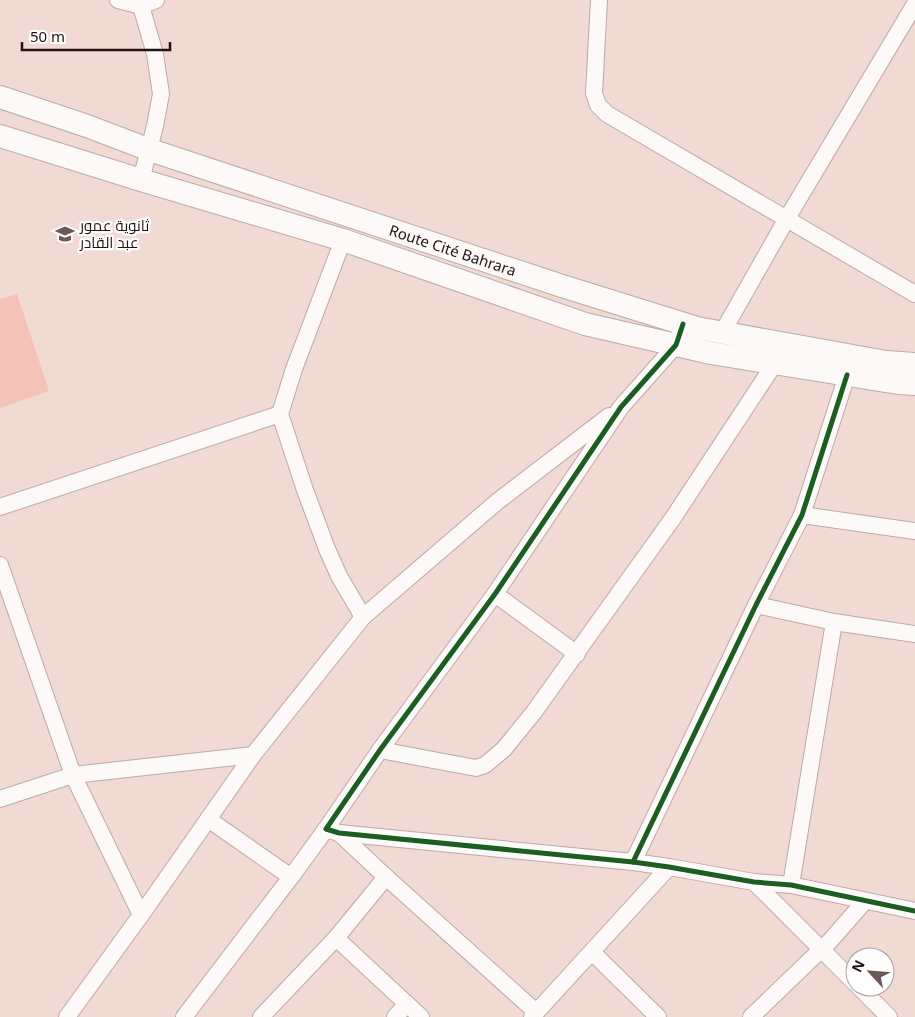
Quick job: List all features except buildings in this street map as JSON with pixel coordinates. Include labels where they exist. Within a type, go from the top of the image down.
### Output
[{"type":"main road","name":"Route Cité Bahrara","points":[[0,97],[87,126],[150,150],[562,286],[680,334],[697,328],[886,362],[915,364]]},
{"type":"main road","points":[[0,136],[343,240],[584,324],[680,334],[711,353],[898,383],[915,384]]},
{"type":"street","points":[[118,0],[140,3],[156,0]]},
{"type":"street","points":[[599,0],[594,93],[598,105],[607,114],[915,294]]},
{"type":"street","points":[[140,3],[155,54],[161,94],[156,126],[141,180]]},
{"type":"street","points":[[722,333],[786,220],[910,24],[915,4]]},
{"type":"street","points":[[343,240],[294,369],[280,414],[327,549],[339,576],[364,617]]},
{"type":"street","points":[[184,1017],[292,876],[332,831],[380,750],[495,594],[621,407],[680,334]]},
{"type":"street","points":[[380,750],[476,768],[485,765],[504,749],[577,654],[673,518],[775,363]]},
{"type":"street","points":[[633,862],[756,605],[802,515],[847,374]]},
{"type":"street","points":[[67,1017],[253,755],[364,617],[498,501],[621,407]]},
{"type":"street","points":[[0,507],[280,414]]},
{"type":"street","points":[[802,515],[915,531]]},
{"type":"street","points":[[0,566],[73,775],[141,915]]},
{"type":"street","points":[[495,594],[577,654]]},
{"type":"street","points":[[756,605],[834,622],[915,634]]},
{"type":"street","points":[[791,885],[834,622]]},
{"type":"street","points":[[0,799],[73,775],[253,755]]},
{"type":"street","points":[[208,818],[292,876]]},
{"type":"street","points":[[332,831],[633,862],[754,882],[791,885],[915,911]]},
{"type":"street","points":[[332,831],[386,877],[534,1014],[669,867]]},
{"type":"street","points":[[261,1017],[336,938],[386,877]]},
{"type":"street","points":[[754,882],[845,973]]},
{"type":"street","points":[[751,1017],[821,950],[865,901]]},
{"type":"street","points":[[336,938],[421,1017]]},
{"type":"street","points":[[592,952],[658,1017]]},
{"type":"street","points":[[869,997],[890,1017]]},
{"type":"street","points":[[395,1017],[408,1004]]},
{"type":"shaded area","points":[[17,294],[49,391],[0,408],[0,299]]},
{"type":"cycle path","points":[[683,324],[676,345],[621,407],[495,594],[380,750],[326,829],[339,833],[669,867],[754,882],[791,885],[915,911]]},
{"type":"cycle path","points":[[633,862],[756,605],[802,515],[847,375]]},
{"type":"place","name":"ثانوية عمور عبد القادر","points":[[65,234]]}]
